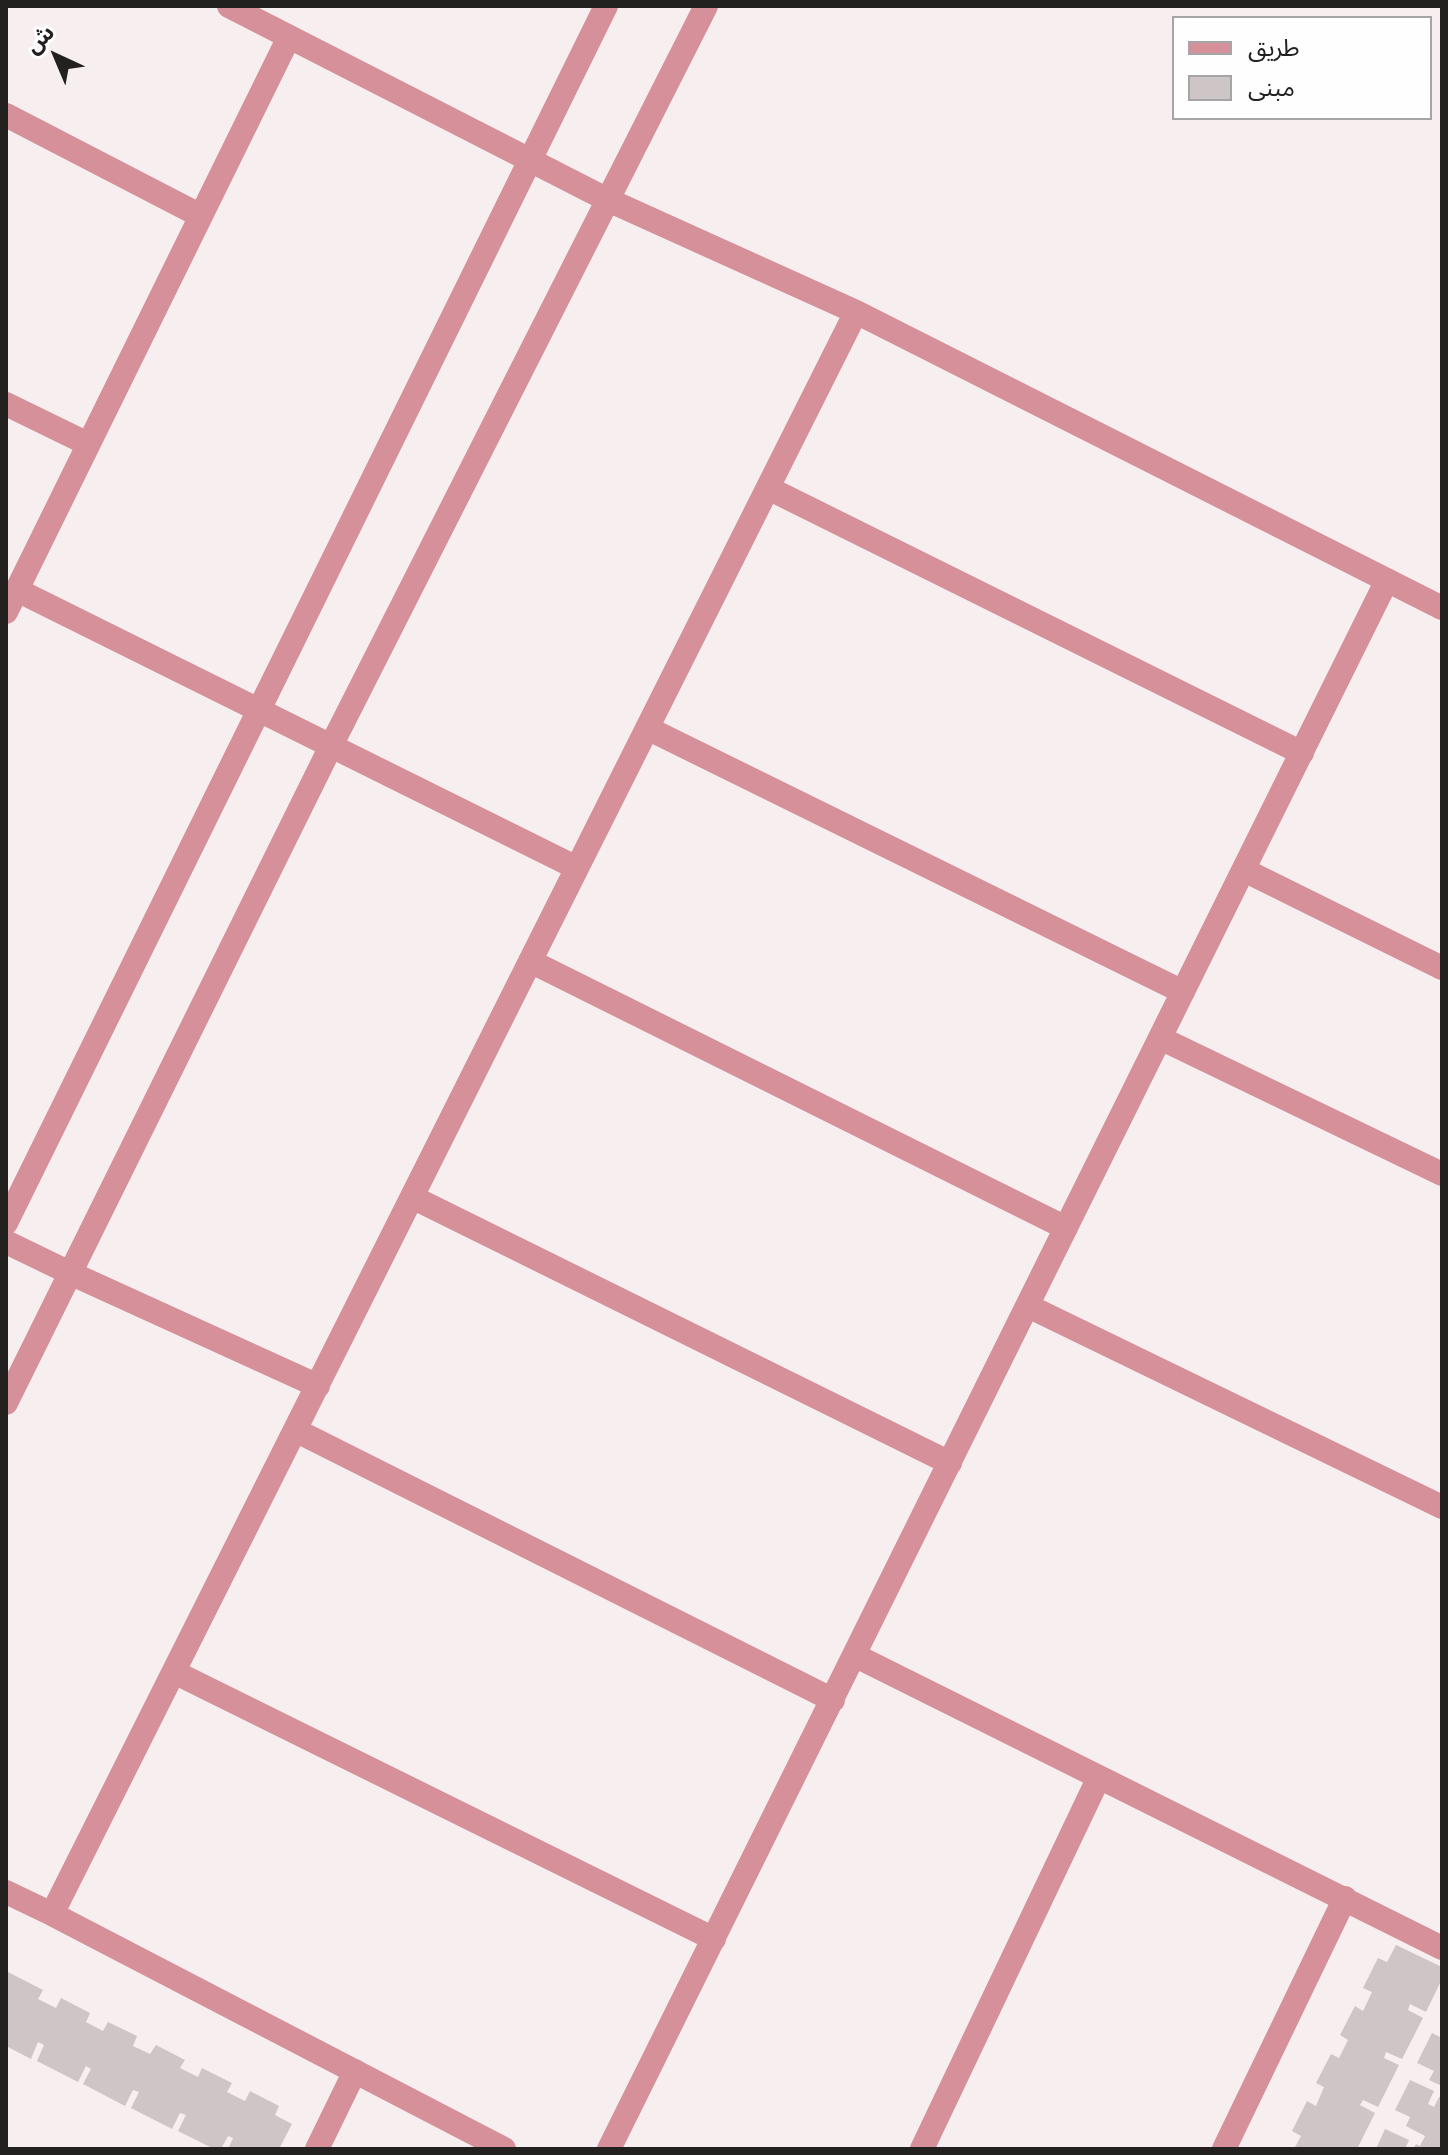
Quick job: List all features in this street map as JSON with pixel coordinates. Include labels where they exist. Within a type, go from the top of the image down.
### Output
[{"type":"street","points":[[229,6],[606,199],[856,312],[1442,608]]},
{"type":"street","points":[[6,1223],[606,6]]},
{"type":"street","points":[[6,1403],[331,746],[706,6]]},
{"type":"street","points":[[289,37],[11,601],[258,711],[577,868]]},
{"type":"street","points":[[6,115],[201,216]]},
{"type":"street","points":[[52,1914],[856,312]]},
{"type":"street","points":[[6,404],[88,444]]},
{"type":"street","points":[[768,488],[1302,753]]},
{"type":"street","points":[[609,2149],[1387,580]]},
{"type":"street","points":[[647,728],[1183,992]]},
{"type":"street","points":[[1244,870],[1442,968]]},
{"type":"street","points":[[530,961],[1066,1228]]},
{"type":"street","points":[[1160,1038],[1442,1174]]},
{"type":"street","points":[[412,1197],[950,1463]]},
{"type":"street","points":[[6,1242],[318,1386]]},
{"type":"street","points":[[1028,1306],[1442,1507]]},
{"type":"street","points":[[295,1430],[833,1700]]},
{"type":"street","points":[[854,1655],[1442,1948]]},
{"type":"street","points":[[174,1672],[714,1939]]},
{"type":"street","points":[[922,2149],[1099,1777]]},
{"type":"street","points":[[6,1892],[504,2149]]},
{"type":"street","points":[[1224,2149],[1345,1898]]},
{"type":"street","points":[[317,2149],[355,2071]]},
{"type":"building","points":[[1396,1945],[1442,1967],[1442,1979],[1426,2012],[1410,2004],[1408,2010],[1423,2018],[1402,2059],[1386,2052],[1384,2058],[1399,2065],[1378,2107],[1363,2100],[1360,2105],[1375,2113],[1357,2149],[1294,2149],[1301,2136],[1292,2131],[1307,2101],[1316,2106],[1324,2087],[1316,2083],[1331,2054],[1339,2058],[1348,2040],[1340,2035],[1355,2006],[1363,2011],[1372,1992],[1363,1988],[1378,1958],[1387,1962]]},
{"type":"building","points":[[6,1971],[43,1990],[38,1999],[56,2008],[61,1998],[90,2013],[86,2022],[103,2031],[108,2022],[137,2036],[133,2046],[150,2054],[156,2045],[185,2060],[180,2068],[198,2077],[202,2068],[232,2083],[227,2092],[245,2101],[250,2091],[279,2106],[275,2115],[292,2124],[279,2149],[228,2149],[233,2138],[228,2136],[221,2149],[214,2149],[178,2131],[186,2115],[180,2113],[172,2129],[131,2108],[139,2092],[133,2090],[125,2106],[83,2084],[91,2069],[86,2066],[78,2082],[37,2061],[44,2045],[38,2042],[31,2059],[6,2046]]},
{"type":"building","points":[[1432,2033],[1442,2038],[1442,2086],[1429,2080],[1434,2071],[1417,2063]]},
{"type":"building","points":[[1410,2080],[1434,2091],[1428,2104],[1434,2107],[1439,2097],[1442,2098],[1442,2144],[1439,2149],[1413,2149],[1416,2144],[1420,2146],[1425,2136],[1406,2126],[1410,2117],[1395,2110]]},
{"type":"building","points":[[1385,2129],[1409,2140],[1405,2149],[1376,2149]]}]
